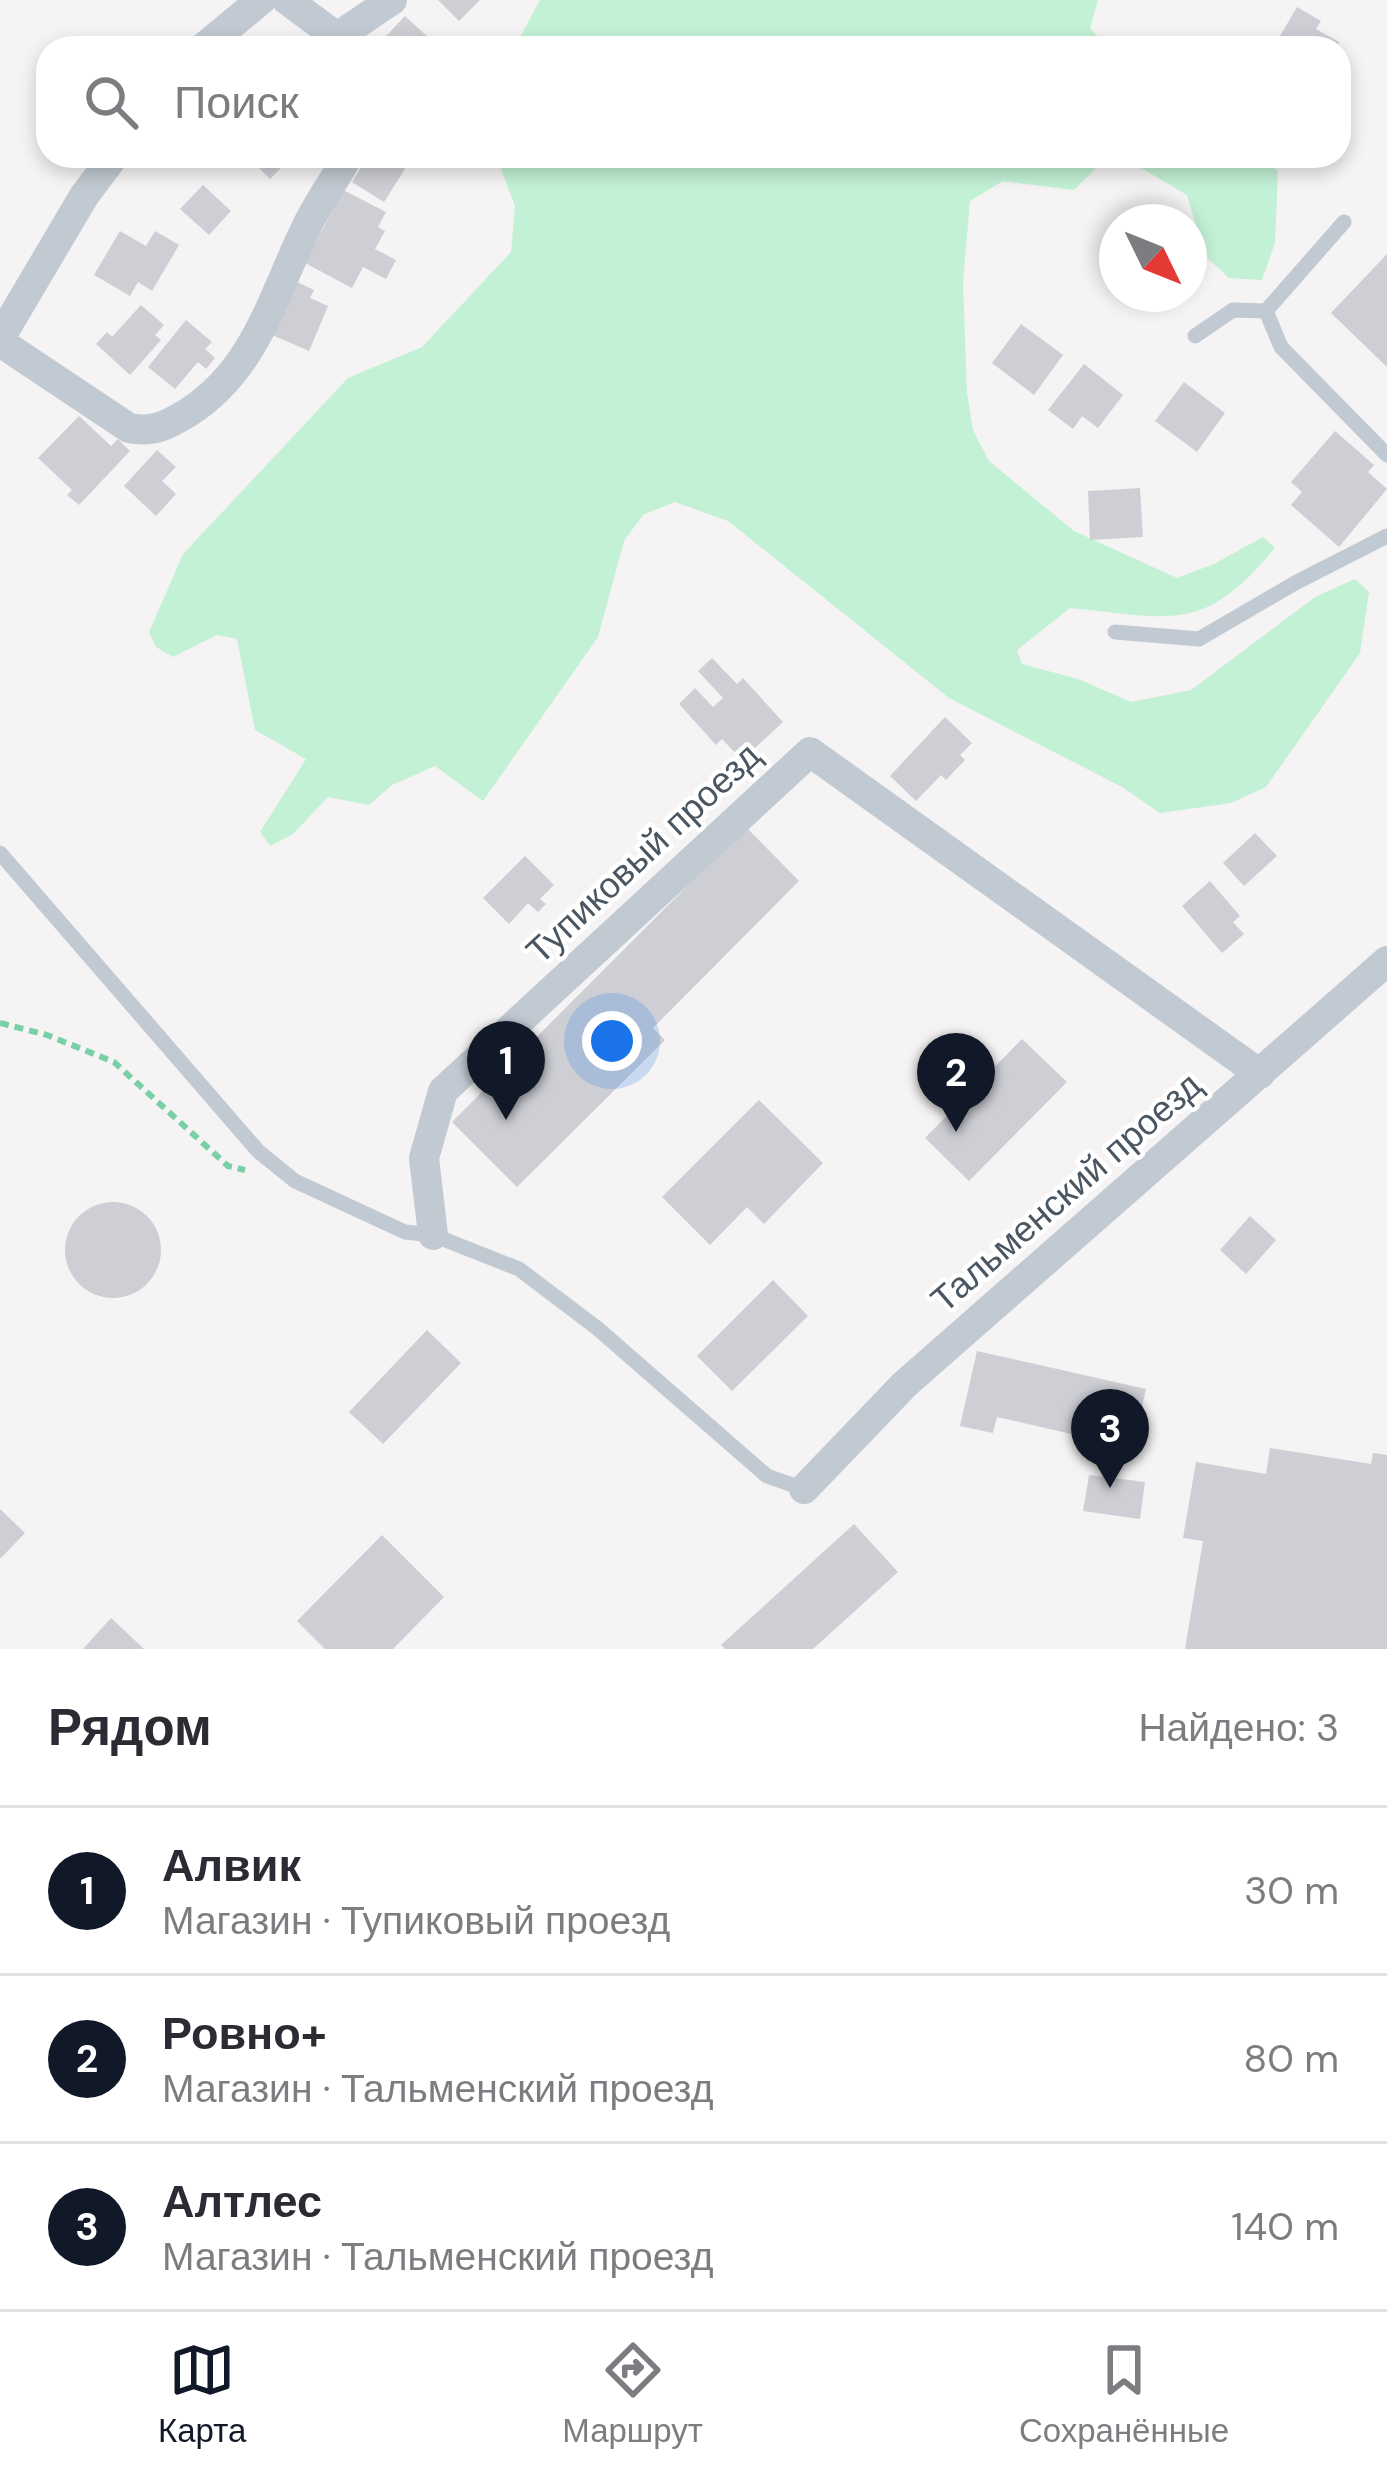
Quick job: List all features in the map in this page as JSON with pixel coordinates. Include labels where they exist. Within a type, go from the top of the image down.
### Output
[{"type":"street","points":[[218,36],[261,0]]},
{"type":"street","points":[[287,0],[329,36]]},
{"type":"street","points":[[344,36],[392,0]]},
{"type":"street","points":[[105,168],[0,340],[129,428],[148,432],[202,403],[236,373],[253,347],[306,227],[341,168]]},
{"type":"street","name":"Тупиковый проезд","points":[[433,1235],[424,1158],[443,1091],[810,752],[1260,1074]]},
{"type":"street","name":"Тальменский проезд","points":[[804,1489],[905,1384],[1387,961]]},
{"type":"lane","points":[[1195,336],[1233,310],[1265,310],[1344,222]]},
{"type":"lane","points":[[1265,310],[1281,347],[1387,455]]},
{"type":"lane","points":[[1115,632],[1199,639],[1387,536]]},
{"type":"lane","points":[[0,853],[258,1151],[295,1181],[404,1232],[433,1235],[519,1269],[597,1328],[767,1476],[804,1489]]},
{"type":"path","points":[[0,1023],[47,1035],[114,1062],[228,1166],[295,1181]]},
{"type":"green space","points":[[540,0],[1098,0],[1090,28],[1097,36],[520,36]]},
{"type":"green space","points":[[501,168],[1096,168],[1074,190],[1003,181],[970,201],[963,282],[973,430],[989,461],[1074,531],[1177,578],[1263,537],[1275,548],[1250,576],[1205,608],[1161,616],[1070,608],[1017,650],[1022,664],[1078,679],[1131,702],[1191,690],[1315,597],[1355,579],[1369,592],[1360,653],[1266,787],[1231,803],[1160,813],[1122,787],[949,698],[728,521],[675,502],[643,515],[624,541],[598,637],[483,801],[435,766],[392,785],[369,805],[328,797],[293,834],[270,846],[260,832],[306,759],[255,730],[237,639],[217,635],[173,657],[156,647],[149,632],[183,554],[348,378],[422,347],[511,252],[515,206]]},
{"type":"green space","points":[[1141,168],[1278,171],[1275,243],[1262,280],[1229,278],[1207,258],[1207,204],[1190,204],[1187,195]]},
{"type":"building","points":[[438,0],[480,0],[459,21]]},
{"type":"building","points":[[1297,7],[1321,21],[1316,29],[1328,36],[1280,36]]},
{"type":"building","points":[[405,16],[427,36],[386,36]]},
{"type":"building","points":[[259,168],[281,168],[270,179]]},
{"type":"building","points":[[361,168],[405,169],[384,202],[352,182]]},
{"type":"building","points":[[203,185],[231,211],[209,235],[180,209]]},
{"type":"building","points":[[343,190],[386,212],[378,227],[385,231],[375,249],[396,260],[386,279],[363,267],[352,288],[305,263]]},
{"type":"building","points":[[120,231],[146,246],[155,231],[179,245],[152,291],[138,282],[130,296],[94,275]]},
{"type":"building","points":[[1387,254],[1387,367],[1331,313]]},
{"type":"building","points":[[295,281],[314,290],[310,298],[328,306],[309,351],[272,335]]},
{"type":"building","points":[[141,305],[164,325],[155,335],[161,340],[130,375],[96,344],[107,332],[112,337]]},
{"type":"building","points":[[186,320],[212,342],[205,349],[215,358],[206,369],[198,362],[175,389],[148,367]]},
{"type":"building","points":[[1021,324],[1063,355],[1034,395],[992,363]]},
{"type":"building","points":[[1084,364],[1123,395],[1098,428],[1082,416],[1073,429],[1048,410]]},
{"type":"building","points":[[1184,382],[1225,413],[1197,452],[1155,421]]},
{"type":"building","points":[[79,416],[111,446],[118,439],[130,451],[79,505],[67,495],[72,490],[38,458]]},
{"type":"building","points":[[1335,431],[1374,465],[1368,472],[1387,489],[1339,547],[1291,505],[1302,492],[1291,482]]},
{"type":"building","points":[[157,450],[176,467],[162,481],[176,494],[156,516],[124,486]]},
{"type":"building","points":[[1140,488],[1143,537],[1090,540],[1088,491]]},
{"type":"building","points":[[712,658],[737,684],[743,678],[783,722],[742,760],[722,739],[716,745],[679,704],[695,688],[713,707],[723,698],[698,671]]},
{"type":"building","points":[[945,717],[972,743],[960,755],[965,760],[946,780],[941,775],[916,801],[890,776]]},
{"type":"building","points":[[746,827],[799,881],[653,1028],[665,1040],[517,1187],[452,1122]]},
{"type":"building","points":[[1255,833],[1277,856],[1244,886],[1223,863]]},
{"type":"building","points":[[525,856],[554,885],[540,899],[546,904],[538,912],[528,903],[509,924],[483,898]]},
{"type":"building","points":[[1210,881],[1240,916],[1233,922],[1244,934],[1222,953],[1182,906]]},
{"type":"building","points":[[1022,1039],[1067,1082],[969,1181],[925,1138]]},
{"type":"building","points":[[759,1100],[823,1163],[764,1224],[747,1207],[710,1245],[662,1197]]},
{"type":"building","points":[[113,1202],[147,1216],[161,1250],[147,1284],[113,1298],[79,1284],[65,1250],[79,1216]]},
{"type":"building","points":[[1250,1216],[1276,1240],[1246,1274],[1220,1250]]},
{"type":"building","points":[[773,1280],[808,1316],[732,1391],[697,1356]]},
{"type":"building","points":[[427,1330],[461,1363],[383,1444],[349,1412]]},
{"type":"building","points":[[977,1351],[1146,1389],[1137,1429],[1085,1417],[1080,1436],[997,1417],[993,1433],[960,1426]]},
{"type":"building","points":[[1270,1448],[1371,1464],[1373,1453],[1387,1455],[1387,1649],[1185,1649],[1203,1541],[1183,1538],[1196,1462],[1266,1474]]},
{"type":"building","points":[[1089,1475],[1145,1482],[1140,1519],[1083,1511]]},
{"type":"building","points":[[0,1509],[25,1533],[0,1559]]},
{"type":"building","points":[[854,1524],[898,1572],[813,1649],[725,1649],[721,1645]]},
{"type":"building","points":[[382,1535],[444,1597],[393,1649],[325,1649],[297,1621]]},
{"type":"building","points":[[111,1618],[144,1649],[83,1649]]},
{"type":"place","name":"Алвик","points":[[506,1120]]},
{"type":"place","name":"Ровно+","points":[[956,1132]]},
{"type":"place","name":"Алтлес","points":[[1110,1488]]}]
